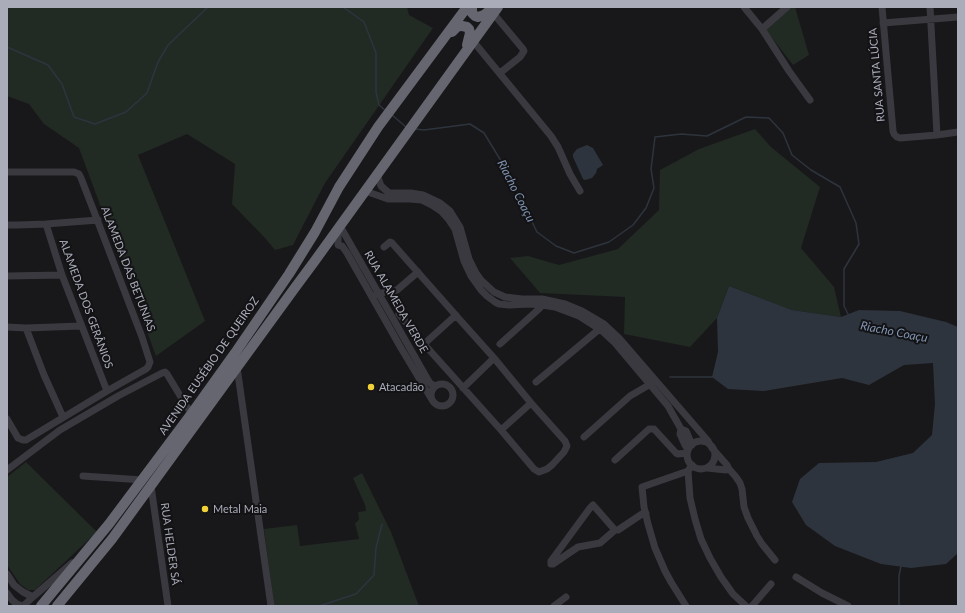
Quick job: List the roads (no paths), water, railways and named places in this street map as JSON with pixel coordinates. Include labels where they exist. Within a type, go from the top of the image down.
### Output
[{"type":"highway","points":[[443,39],[467,7],[475,16],[478,17],[483,16],[495,9]]},
{"type":"highway","points":[[463,55],[495,9]]},
{"type":"highway","points":[[443,39],[457,27],[467,27],[470,32],[470,36],[463,55]]},
{"type":"highway","name":"AVENIDA EUSÉBIO DE QUEIROZ","points":[[57,606],[112,539],[192,413],[289,274],[315,232],[339,187],[378,127],[443,39]]},
{"type":"highway","name":"AVENIDA EUSÉBIO DE QUEIROZ","points":[[41,606],[147,483],[205,411],[463,55]]},
{"type":"street","points":[[744,7],[762,29],[810,100]]},
{"type":"street","points":[[762,29],[787,7]]},
{"type":"street","name":"RUA SANTA LÚCIA","points":[[882,7],[893,131],[895,136],[900,138],[937,135]]},
{"type":"street","points":[[930,7],[937,135],[958,132]]},
{"type":"street","points":[[495,9],[524,51],[520,58],[500,73]]},
{"type":"street","points":[[883,23],[958,17]]},
{"type":"street","points":[[473,42],[551,136],[580,191]]},
{"type":"street","name":"ALAMEDA DAS BETUNIAS","points":[[7,172],[74,172],[79,174],[81,178],[149,359],[149,365],[146,369],[107,391]]},
{"type":"street","points":[[377,175],[381,186],[389,192],[423,195],[440,203],[450,211],[460,227],[472,266],[490,298],[495,302],[504,305],[514,302]]},
{"type":"street","points":[[365,191],[388,199],[422,200],[442,211],[452,224],[457,234],[464,261],[471,276],[484,287],[514,302],[526,304],[542,302],[601,326],[615,343],[701,433],[727,464],[740,483],[744,507],[752,526],[762,544],[776,560]]},
{"type":"street","points":[[7,225],[98,220]]},
{"type":"street","name":"ALAMEDA DOS GERÂNIOS","points":[[46,224],[62,275],[107,391]]},
{"type":"street","name":"RUA ALAMEDA VERDE","points":[[338,228],[338,245],[342,246],[347,252],[428,380],[435,386]]},
{"type":"street","name":"RUA ALAMEDA VERDE","points":[[338,228],[431,398]]},
{"type":"street","points":[[384,247],[390,242],[392,243],[494,358],[566,443],[567,446],[564,452],[550,467],[544,471],[537,471],[399,314]]},
{"type":"street","points":[[376,296],[386,292],[398,290],[418,272]]},
{"type":"street","points":[[7,276],[62,275]]},
{"type":"street","points":[[490,298],[494,292]]},
{"type":"street","points":[[504,305],[503,301],[505,297]]},
{"type":"street","points":[[500,344],[540,308],[542,302]]},
{"type":"street","points":[[424,344],[456,315]]},
{"type":"street","points":[[7,327],[26,328],[81,326]]},
{"type":"street","points":[[536,382],[601,326]]},
{"type":"street","points":[[26,328],[44,375],[63,417]]},
{"type":"street","points":[[463,388],[494,358]]},
{"type":"street","points":[[237,367],[241,419]]},
{"type":"street","points":[[7,470],[60,430],[118,396],[165,372],[192,413],[199,414],[205,411]]},
{"type":"street","points":[[227,381],[231,381],[235,387],[241,419],[260,547],[266,606]]},
{"type":"street","points":[[442,383],[449,386],[453,392],[453,399],[448,405],[440,406],[434,403],[430,394],[435,386],[442,383]]},
{"type":"street","points":[[653,383],[680,426],[680,434],[688,447],[690,498],[693,514],[705,549],[720,577],[733,594],[746,606]]},
{"type":"street","points":[[584,437],[630,396],[653,383]]},
{"type":"street","points":[[7,419],[16,436],[21,440],[26,440],[107,391]]},
{"type":"street","points":[[501,430],[531,403]]},
{"type":"street","points":[[680,426],[687,418]]},
{"type":"street","points":[[614,460],[649,429],[654,429],[678,454],[695,443],[704,442],[711,446],[714,454],[714,460],[707,468]]},
{"type":"street","points":[[688,447],[701,433]]},
{"type":"street","points":[[686,606],[671,582],[651,536],[645,510],[642,487],[694,467],[701,469],[729,469]]},
{"type":"street","points":[[83,476],[147,483]]},
{"type":"street","name":"RUA HELDER SÁ","points":[[147,483],[168,606]]},
{"type":"street","points":[[615,530],[593,505],[569,536],[551,564],[578,547],[600,543],[615,530],[618,530],[642,514],[645,510]]},
{"type":"street","points":[[569,536],[578,547]]},
{"type":"street","points":[[7,592],[16,604],[23,606],[93,544]]},
{"type":"street","points":[[263,572],[271,606]]},
{"type":"street","points":[[7,574],[14,584],[20,589],[31,596],[34,596]]},
{"type":"street","points":[[796,577],[822,593],[848,606]]},
{"type":"street","points":[[752,606],[771,584]]},
{"type":"street","points":[[554,606],[566,597]]},
{"type":"water","points":[[587,145],[593,148],[603,165],[597,169],[592,178],[585,180],[583,179],[573,154],[577,149]]},
{"type":"water","points":[[729,286],[792,310],[841,317],[859,310],[900,311],[946,322],[958,327],[958,553],[946,564],[911,568],[881,564],[835,546],[806,525],[792,502],[800,479],[819,463],[876,462],[913,453],[932,435],[935,404],[933,363],[904,365],[869,385],[842,378],[764,391],[728,389],[712,377],[718,352],[717,318]]},
{"type":"waterway","name":"Riacho Coaçu","points":[[7,47],[48,65],[62,84],[74,117],[95,124],[126,112],[147,93],[158,62],[168,45],[208,7]]},
{"type":"waterway","name":"Riacho Coaçu","points":[[343,7],[364,22],[376,53],[376,92],[379,105],[386,111]]},
{"type":"waterway","name":"Riacho Coaçu","points":[[392,115],[406,127]]},
{"type":"waterway","name":"Riacho Coaçu","points":[[415,129],[424,130],[470,124],[484,133],[506,169],[537,232],[556,246],[574,253],[609,242],[633,225],[646,208],[654,188],[651,169],[655,137],[681,134],[707,136],[746,117],[769,118],[783,133],[792,155],[811,170],[840,187],[856,223],[859,244],[844,269],[844,306],[849,316]]},
{"type":"waterway","points":[[670,377],[714,376]]},
{"type":"waterway","points":[[319,606],[356,594],[374,575],[376,548],[382,524]]},
{"type":"waterway","points":[[899,606],[899,576],[901,566]]},
{"type":"place","name":"Atacadão","points":[[371,387]]},
{"type":"place","name":"Metal Maia","points":[[205,509]]}]
